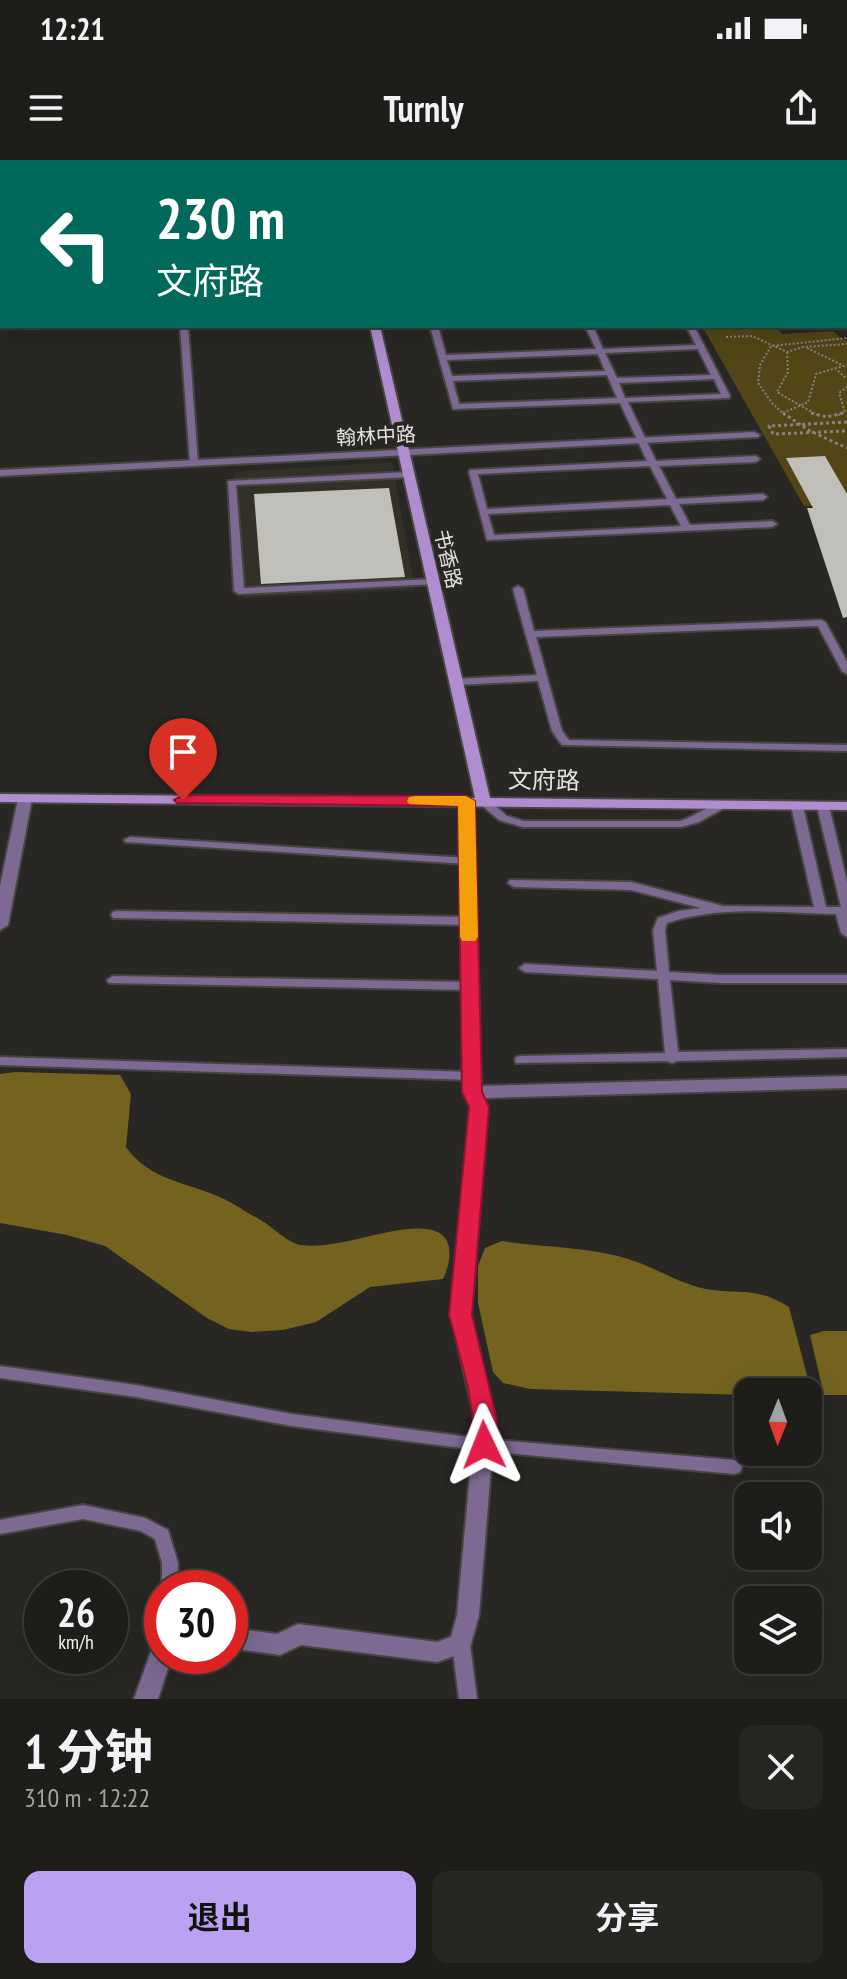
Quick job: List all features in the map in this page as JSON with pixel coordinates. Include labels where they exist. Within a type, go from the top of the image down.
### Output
[{"type":"street","name":"书香路","points":[[375,328],[455,682],[474,801]]},
{"type":"street","name":"翰林中路","points":[[0,473],[754,435]]},
{"type":"street","name":"文府路","points":[[0,798],[847,806]]},
{"type":"street","points":[[0,925],[25,799]]},
{"type":"street","points":[[248,1641],[280,1645],[298,1634],[437,1652],[461,1644],[468,1615],[485,1420],[461,1315],[479,1107],[472,1084],[467,861],[474,801]]},
{"type":"street","points":[[472,1084],[847,1082]]},
{"type":"street","points":[[146,1699],[154,1674]]},
{"type":"lane","points":[[184,328],[194,463]]},
{"type":"lane","points":[[434,328],[456,407],[726,396],[691,328]]},
{"type":"lane","points":[[590,328],[641,441],[687,528]]},
{"type":"lane","points":[[442,358],[701,347]]},
{"type":"lane","points":[[449,379],[716,377]]},
{"type":"lane","points":[[756,459],[473,472],[490,538],[772,524]]},
{"type":"lane","points":[[409,475],[231,483],[239,591],[433,582]]},
{"type":"lane","points":[[483,512],[763,497]]},
{"type":"lane","points":[[518,589],[559,737],[575,745],[847,748]]},
{"type":"lane","points":[[532,634],[821,623],[847,671]]},
{"type":"lane","points":[[455,682],[543,678]]},
{"type":"lane","points":[[474,801],[511,822],[523,824],[681,824],[724,805]]},
{"type":"lane","points":[[797,806],[821,911]]},
{"type":"lane","points":[[823,806],[847,933]]},
{"type":"lane","points":[[130,840],[467,861]]},
{"type":"lane","points":[[514,883],[631,886],[729,911]]},
{"type":"lane","points":[[672,1059],[659,930],[662,921],[673,916],[729,911],[845,910]]},
{"type":"lane","points":[[117,915],[469,921]]},
{"type":"lane","points":[[525,968],[721,979],[846,976]]},
{"type":"lane","points":[[113,980],[470,986]]},
{"type":"lane","points":[[521,1060],[847,1053]]},
{"type":"lane","points":[[0,1061],[472,1084]]},
{"type":"lane","points":[[0,1372],[136,1391],[292,1420],[484,1445],[734,1467]]},
{"type":"lane","points":[[0,1527],[83,1512],[145,1525],[162,1535],[170,1570]]},
{"type":"lane","points":[[461,1644],[468,1699]]},
{"type":"path","points":[[726,337],[752,336],[787,352],[847,341]]},
{"type":"path","points":[[771,346],[847,341]]},
{"type":"path","points":[[771,346],[760,365],[758,383],[766,399],[803,424],[810,433],[847,448]]},
{"type":"path","points":[[803,347],[845,365]]},
{"type":"path","points":[[787,352],[788,372],[777,392],[811,415],[821,417],[845,412],[839,393],[847,387]]},
{"type":"path","points":[[783,413],[813,397],[813,378],[845,365]]},
{"type":"path","points":[[835,368],[847,379]]},
{"type":"path","points":[[847,422],[769,426],[773,434],[847,431]]},
{"type":"path","points":[[836,423],[841,431]]},
{"type":"shaded area","points":[[703,328],[778,328],[782,334],[833,331],[847,340],[847,505],[804,506]]},
{"type":"shaded area","points":[[392,462],[415,590],[244,598],[234,472]]},
{"type":"shaded area","points":[[0,1074],[120,1075],[131,1094],[126,1147],[146,1167],[227,1200],[301,1245],[334,1244],[406,1229],[435,1231],[446,1239],[450,1252],[443,1279],[370,1287],[316,1322],[283,1330],[251,1332],[229,1329],[207,1318],[105,1246],[67,1235],[0,1223]]},
{"type":"shaded area","points":[[502,1241],[611,1254],[695,1286],[757,1294],[777,1300],[789,1307],[808,1378],[734,1378],[734,1395],[530,1389],[503,1383],[493,1372],[478,1303],[478,1266],[485,1248]]},
{"type":"shaded area","points":[[824,1331],[847,1331],[847,1395],[824,1395],[810,1335]]},
{"type":"building","points":[[825,456],[847,494],[847,617],[843,618],[807,508],[813,508],[786,458]]},
{"type":"building","points":[[389,488],[405,577],[261,584],[254,494]]},
{"type":"slow traffic","points":[[415,801],[466,801],[469,937]]},
{"type":"route","points":[[183,800],[466,801],[472,1092],[479,1107],[461,1315],[485,1420],[484,1445]]}]
